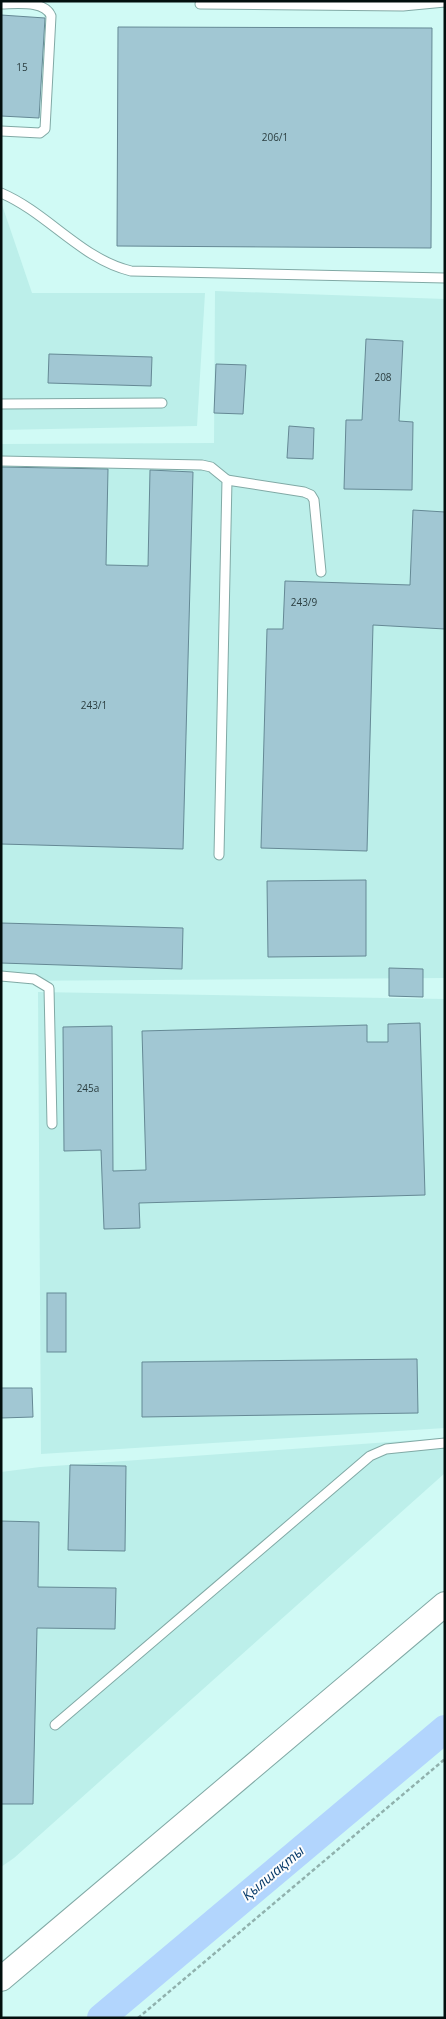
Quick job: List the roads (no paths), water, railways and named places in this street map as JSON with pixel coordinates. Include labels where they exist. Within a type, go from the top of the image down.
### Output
[{"type":"street","points":[[1,1979],[445,1604]]},
{"type":"lane","points":[[1,4],[35,2],[46,7],[51,16],[46,127],[40,133],[1,131]]},
{"type":"lane","points":[[200,4],[403,6],[445,2]]},
{"type":"lane","points":[[1,194],[20,204],[94,255],[119,268],[131,271],[445,278]]},
{"type":"lane","points":[[1,404],[162,403]]},
{"type":"lane","points":[[1,461],[202,465],[212,467],[227,480],[304,492],[311,495],[314,500],[321,572]]},
{"type":"lane","points":[[219,855],[227,480]]},
{"type":"lane","points":[[1,976],[34,979],[49,988],[52,1124]]},
{"type":"lane","points":[[55,1725],[370,1456],[386,1449],[445,1443]]},
{"type":"waterway","name":"Қылшақты","points":[[101,2018],[445,1729]]}]
